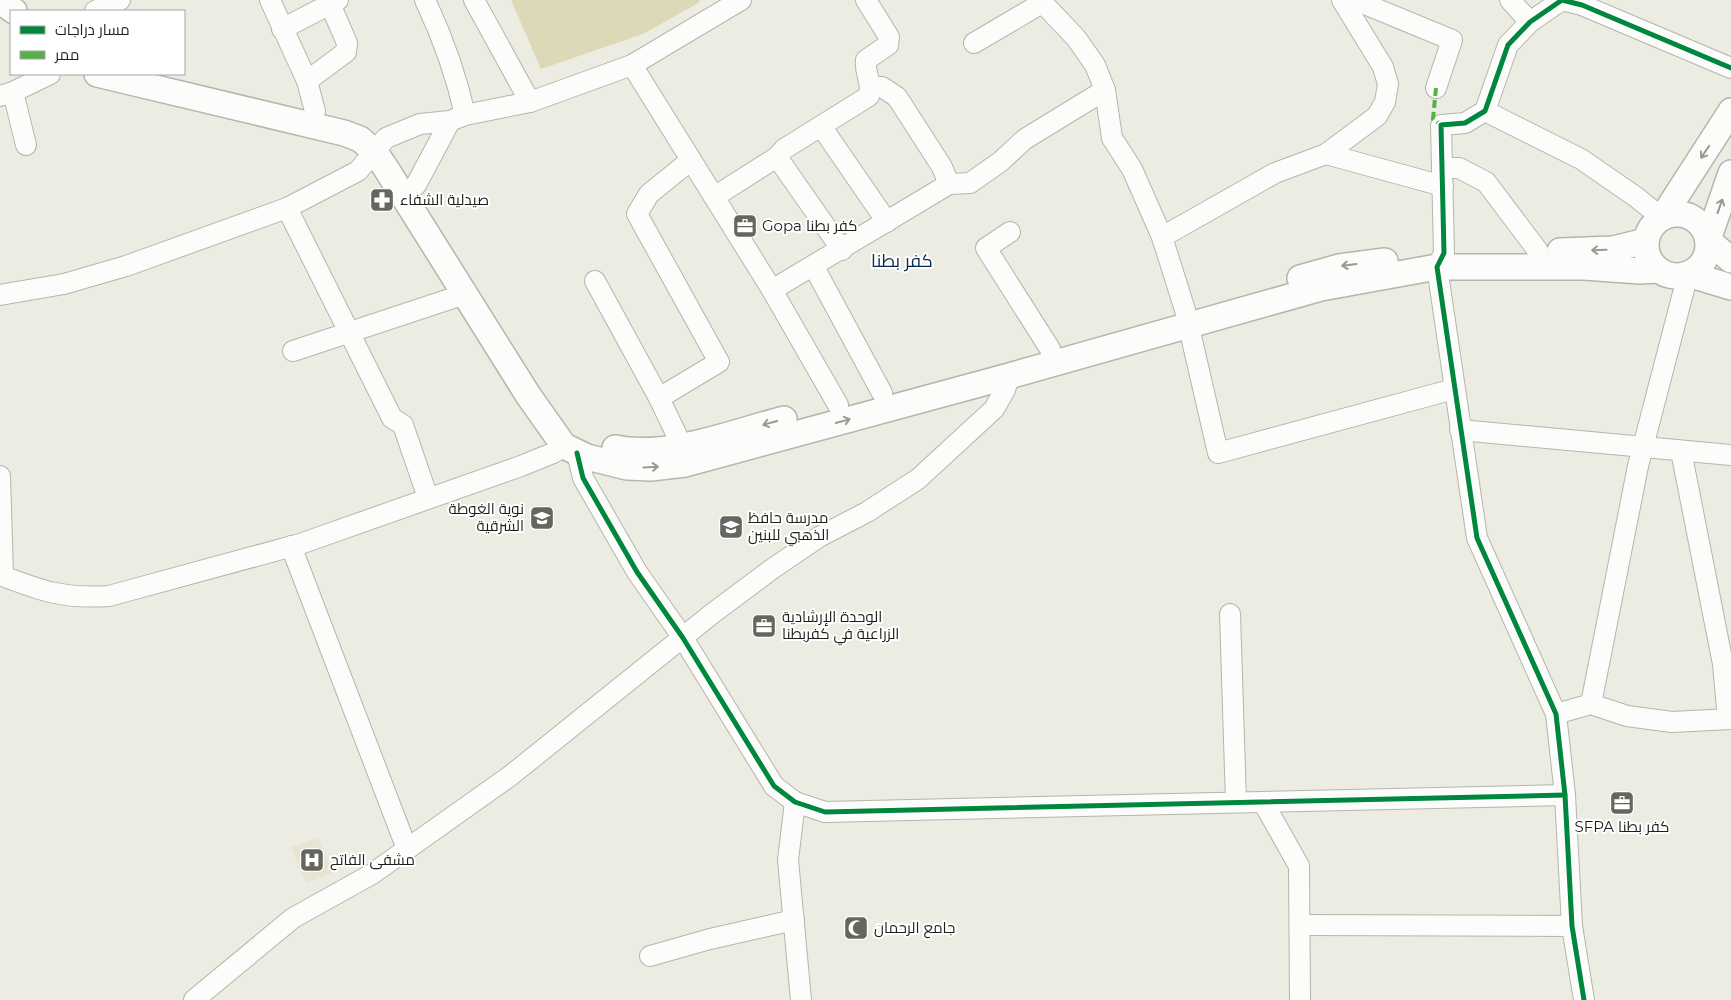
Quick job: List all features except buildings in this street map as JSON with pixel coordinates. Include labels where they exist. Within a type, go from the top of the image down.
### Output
[{"type":"main road","points":[[0,2],[12,10]]},
{"type":"main road","points":[[102,75],[322,126],[380,145],[416,185],[563,426],[595,444],[623,450],[640,451],[682,446],[1050,349],[1440,260],[1538,251],[1612,249],[1646,241]]},
{"type":"main road","points":[[164,75],[315,111],[357,122],[373,129],[380,145],[465,294],[528,395],[570,449],[627,467],[651,468],[685,464],[1009,376],[1186,318]]},
{"type":"main road","points":[[1662,218],[1731,111]]},
{"type":"main road","points":[[1688,274],[1697,269],[1704,261],[1708,240],[1731,173]]},
{"type":"main road","points":[[1731,260],[1708,240],[1699,223],[1691,217],[1672,215],[1662,218],[1654,224],[1646,241],[1648,257],[1658,270],[1667,275],[1688,274],[1731,287]]},
{"type":"main road","points":[[1440,260],[1640,271],[1658,270]]},
{"type":"street","points":[[97,10],[120,0]]},
{"type":"street","points":[[270,0],[306,81],[315,111]]},
{"type":"street","points":[[416,185],[457,118],[458,80],[445,43],[425,0]]},
{"type":"street","points":[[474,0],[530,102]]},
{"type":"street","points":[[714,197],[777,158],[784,149],[869,96],[872,88],[865,70],[866,60],[888,46],[889,36],[866,0]]},
{"type":"street","points":[[1162,237],[1275,173],[1326,154],[1377,116],[1385,102],[1388,84],[1383,67],[1342,0]]},
{"type":"street","points":[[1355,0],[1452,40],[1436,88]]},
{"type":"street","points":[[1510,0],[1530,22]]},
{"type":"street","points":[[1584,1000],[1572,926],[1566,795],[1556,714],[1477,538],[1454,389],[1440,260],[1443,177],[1442,125],[1465,123],[1485,111],[1508,45],[1530,22],[1562,0],[1582,5],[1731,68]]},
{"type":"street","points":[[282,29],[334,2],[346,43],[346,52],[306,81]]},
{"type":"street","points":[[974,43],[1041,2],[1076,38],[1095,65],[1105,90],[1112,138],[1132,169],[1162,237],[1186,318],[1218,453],[1454,389]]},
{"type":"street","points":[[0,295],[64,284],[126,266],[287,208],[358,171],[380,145],[420,124],[530,102],[632,65],[729,3]]},
{"type":"street","points":[[632,65],[772,290],[838,405]]},
{"type":"street","points":[[26,145],[6,94],[48,75]]},
{"type":"street","points":[[872,88],[882,87],[897,97],[942,167],[949,184]]},
{"type":"street","points":[[772,290],[814,267],[949,184],[970,183],[1000,162],[1025,139],[1105,90]]},
{"type":"street","points":[[1485,111],[1581,159],[1636,197],[1662,218]]},
{"type":"street","points":[[821,126],[887,222]]},
{"type":"street","points":[[1326,154],[1443,177],[1459,168],[1486,182],[1538,251]]},
{"type":"street","points":[[777,158],[842,250]]},
{"type":"street","points":[[659,398],[719,362],[637,214],[649,194],[691,160]]},
{"type":"street","points":[[287,208],[392,418],[403,425],[428,498]]},
{"type":"street","points":[[1010,232],[986,248],[1050,349]]},
{"type":"street","points":[[814,267],[882,393]]},
{"type":"street","points":[[1591,704],[1643,448],[1688,274]]},
{"type":"street","points":[[595,280],[659,398],[682,446]]},
{"type":"street","points":[[293,351],[465,294]]},
{"type":"street","points":[[194,1000],[293,918],[372,874],[510,776],[772,569],[818,537],[867,512],[918,480],[994,409],[1005,390],[1009,376]]},
{"type":"street","points":[[1460,430],[1731,455]]},
{"type":"street","points":[[0,476],[1,575],[56,595],[80,598],[109,596],[291,546],[521,466],[553,453],[570,449],[583,478],[637,572],[683,638],[774,786],[795,802],[825,812],[1566,795]]},
{"type":"street","points":[[1556,714],[1591,704],[1627,716],[1672,722],[1730,719],[1723,664],[1681,451]]},
{"type":"street","points":[[291,546],[407,850]]},
{"type":"street","points":[[1230,614],[1236,802]]},
{"type":"street","points":[[795,802],[788,860],[802,1000]]},
{"type":"street","points":[[1263,802],[1299,866],[1300,1000]]},
{"type":"street","points":[[650,956],[710,938],[794,920]]},
{"type":"street","points":[[1300,926],[1572,926]]},
{"type":"shaded area","points":[[511,0],[699,0],[700,2],[643,34],[541,69]]},
{"type":"shaded area","name":"مشفى الفاتح","points":[[318,838],[333,873],[306,883],[291,847]]},
{"type":"marked path","points":[[1436,88],[1433,119],[1441,125]]},
{"type":"cycle path","points":[[1584,1000],[1572,926],[1565,795],[1556,714],[1477,538],[1437,267],[1444,253],[1441,125],[1465,123],[1485,111],[1508,45],[1530,22],[1562,0],[1582,5],[1731,68]]},
{"type":"cycle path","points":[[577,453],[583,478],[637,572],[683,638],[774,786],[795,802],[825,812],[1565,795]]},
{"type":"place","name":"صيدلية الشفاء","points":[[382,200]]},
{"type":"place","name":"Gopa كفر بطنا","points":[[745,226]]},
{"type":"place","name":"نوية الغوطة الشرقية","points":[[542,518]]},
{"type":"place","name":"مدرسة حافظ الذهبي للبنين","points":[[731,527]]},
{"type":"place","name":"الوحدة الإرشادية الزراعية في كفربطنا","points":[[764,626]]},
{"type":"place","name":"SFPA كفر بطنا","points":[[1622,803]]},
{"type":"place","name":"مشفى الفاتح","points":[[312,860]]},
{"type":"place","name":"جامع الرحمان","points":[[856,928]]},
{"type":"district","name":"كفر بطنا","points":[[902,261]]}]
